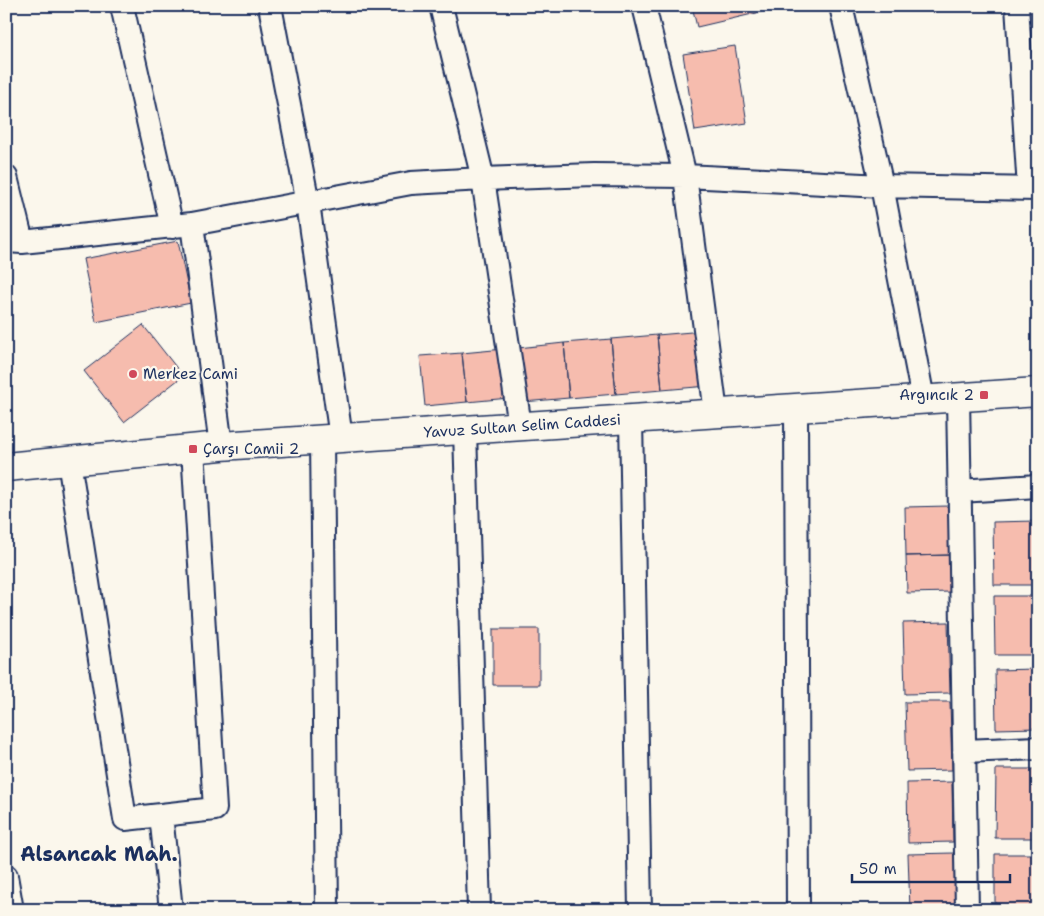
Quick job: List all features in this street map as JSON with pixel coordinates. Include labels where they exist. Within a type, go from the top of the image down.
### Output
[{"type":"main road","name":"Yavuz Sultan Selim Caddesi","points":[[6,467],[221,446],[1038,392]]},
{"type":"street","points":[[122,6],[182,226],[221,446]]},
{"type":"street","points":[[270,6],[308,203],[331,439],[327,910]]},
{"type":"street","points":[[441,6],[483,179],[520,426]]},
{"type":"street","points":[[644,6],[685,176],[716,413]]},
{"type":"street","points":[[841,6],[882,186],[923,400]]},
{"type":"street","points":[[6,177],[14,242],[182,226],[411,183],[483,179],[594,175],[685,176],[882,186],[1034,189],[1017,6]]},
{"type":"street","points":[[958,397],[967,910]]},
{"type":"street","points":[[796,408],[798,910]]},
{"type":"street","points":[[632,419],[640,910]]},
{"type":"street","points":[[465,430],[479,910]]},
{"type":"street","points":[[69,461],[125,819],[215,809],[193,449]]},
{"type":"street","points":[[960,491],[1038,486]]},
{"type":"street","points":[[964,751],[1038,748]]},
{"type":"street","points":[[161,815],[171,910]]},
{"type":"street","points":[[6,876],[12,910]]},
{"type":"building","points":[[692,6],[778,6],[778,8],[697,27]]},
{"type":"building","points":[[735,46],[747,123],[695,131],[683,54]]},
{"type":"building","points":[[178,241],[191,303],[96,322],[83,259]]},
{"type":"building","name":"Merkez Cami","points":[[143,325],[183,376],[124,422],[84,371]]},
{"type":"building","points":[[703,331],[708,386],[662,390],[657,335]]},
{"type":"building","points":[[657,335],[662,390],[616,394],[611,339]]},
{"type":"building","points":[[611,339],[616,394],[569,398],[564,343]]},
{"type":"building","points":[[564,343],[569,398],[523,402],[518,348]]},
{"type":"building","points":[[504,349],[509,398],[467,402],[462,353]]},
{"type":"building","points":[[462,353],[467,402],[425,406],[420,356]]},
{"type":"building","points":[[949,506],[950,555],[906,556],[905,507]]},
{"type":"building","points":[[1036,521],[1036,585],[994,585],[993,522]]},
{"type":"building","points":[[950,555],[951,592],[907,593],[906,556]]},
{"type":"building","points":[[994,596],[1037,596],[1037,655],[995,655]]},
{"type":"building","points":[[948,622],[950,693],[905,694],[903,623]]},
{"type":"building","points":[[493,629],[539,629],[539,685],[493,685]]},
{"type":"building","points":[[1037,669],[1038,728],[996,729],[995,670]]},
{"type":"building","points":[[905,702],[950,702],[952,770],[907,771]]},
{"type":"building","points":[[996,769],[1038,769],[1038,838],[995,838]]},
{"type":"building","points":[[952,782],[953,842],[908,843],[907,783]]},
{"type":"building","points":[[954,853],[955,910],[910,910],[908,854]]},
{"type":"building","points":[[995,854],[1038,854],[1038,910],[995,910]]},
{"type":"place","name":"Merkez Cami","points":[[133,374]]},
{"type":"place","name":"Argıncık 2","points":[[984,395]]},
{"type":"place","name":"Çarşı Camii 2","points":[[193,449]]},
{"type":"district","name":"Alsancak Mah.","points":[[99,854]]}]
